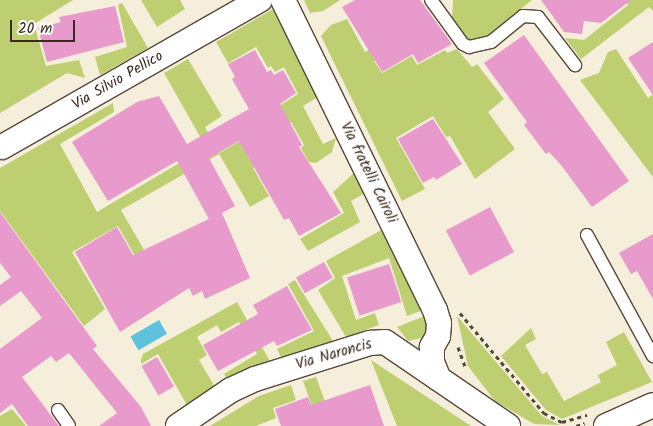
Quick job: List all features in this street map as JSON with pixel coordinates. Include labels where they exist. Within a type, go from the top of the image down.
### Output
[{"type":"street","name":"Via Silvio Pellico","points":[[2,147],[260,0]]},
{"type":"street","name":"Via fratelli Cairoli","points":[[283,0],[435,310],[438,336],[432,347],[432,362],[439,379]]},
{"type":"street","name":"Via Naroncis","points":[[178,426],[231,390],[256,379],[370,343],[385,342],[395,347],[508,426]]},
{"type":"street","points":[[395,347],[422,352],[432,347]]},
{"type":"street","points":[[600,419],[653,405]]},
{"type":"lane","points":[[431,0],[463,44],[469,47],[491,42],[523,16],[538,17],[574,64]]},
{"type":"lane","points":[[587,235],[653,356]]},
{"type":"lane","points":[[58,410],[69,426]]},
{"type":"path","points":[[452,310],[461,313],[544,413],[562,422],[600,419]]},
{"type":"path","points":[[457,344],[471,377]]},
{"type":"green space","points":[[0,0],[73,0],[34,24],[46,66],[79,60],[85,78],[67,73],[0,113]]},
{"type":"green space","points":[[141,0],[180,0],[185,9],[157,27]]},
{"type":"green space","points":[[304,0],[340,0],[323,11],[310,13]]},
{"type":"green space","points":[[453,0],[532,0],[487,36],[470,40],[463,36],[452,20]]},
{"type":"green space","points":[[625,0],[653,0],[653,11],[649,7],[581,59],[565,38],[584,40],[628,5]]},
{"type":"green space","points":[[122,3],[148,48],[100,75],[95,57],[127,47],[118,5]]},
{"type":"green space","points":[[275,8],[318,97],[303,106],[323,144],[336,138],[332,152],[316,163],[309,162],[301,148],[304,145],[291,122],[247,148],[256,166],[253,168],[269,196],[250,207],[219,154],[121,210],[162,281],[152,286],[118,226],[72,252],[105,309],[84,326],[0,211],[0,168],[113,103],[114,112],[60,144],[97,212],[206,147],[164,73],[188,59],[222,116],[205,127],[219,153],[254,133],[250,124],[298,94],[284,67],[275,72],[271,66],[268,68],[256,47],[228,63],[216,42]]},
{"type":"green space","points":[[347,19],[365,52],[401,32],[407,42],[374,61],[382,73],[412,56],[417,65],[445,50],[447,53],[457,49],[472,67],[477,64],[504,99],[488,112],[515,149],[475,179],[450,136],[446,137],[433,116],[396,138],[425,189],[402,201],[321,36],[331,25]]},
{"type":"green space","points":[[616,49],[648,98],[653,94],[653,177],[580,80],[599,73],[608,52]]},
{"type":"green space","points":[[355,172],[365,193],[351,201],[360,222],[308,251],[300,239],[344,213],[333,192]]},
{"type":"green space","points":[[383,229],[423,310],[407,316],[389,258],[342,276],[356,320],[375,313],[379,325],[346,337],[318,290],[335,278],[326,261]]},
{"type":"green space","points":[[295,280],[333,341],[282,359],[277,349],[314,331],[288,284]]},
{"type":"green space","points":[[237,302],[271,363],[226,378],[224,374],[257,354],[239,322],[221,332],[217,325],[197,337],[207,355],[199,360],[215,387],[188,407],[158,354],[141,364],[143,354]]},
{"type":"green space","points":[[425,316],[429,317],[426,337],[408,341],[397,327]]},
{"type":"green space","points":[[457,316],[542,416],[560,425],[534,424],[495,401],[468,366]]},
{"type":"green space","points":[[531,328],[536,339],[525,345],[542,374],[547,372],[564,401],[601,382],[598,375],[617,365],[606,342],[624,332],[652,382],[562,419],[546,410],[501,356]]},
{"type":"green space","points":[[371,360],[471,426],[397,426]]},
{"type":"green space","points":[[316,377],[334,426],[319,426],[303,381]]},
{"type":"green space","points":[[291,385],[296,400],[273,408],[276,418],[256,426],[210,426],[259,396]]},
{"type":"green space","points":[[12,409],[26,426],[0,426],[0,416]]},
{"type":"water","points":[[159,320],[167,334],[138,350],[130,336]]},
{"type":"building","points":[[355,0],[420,0],[452,44],[418,63],[413,54],[382,72],[342,7]]},
{"type":"building","points":[[541,0],[631,0],[601,23],[584,21],[582,34],[564,32]]},
{"type":"building","points":[[115,6],[124,42],[47,62],[38,28],[61,22],[59,17]]},
{"type":"building","points":[[524,35],[629,181],[592,207],[561,165],[549,152],[546,154],[524,125],[527,122],[484,63]]},
{"type":"building","points":[[653,42],[653,95],[628,58]]},
{"type":"building","points":[[255,50],[267,72],[271,70],[274,75],[283,70],[296,93],[280,104],[302,145],[299,147],[341,213],[299,236],[289,218],[284,220],[239,141],[209,158],[235,206],[222,213],[250,278],[205,299],[202,291],[193,296],[189,288],[120,332],[75,252],[117,227],[133,255],[209,219],[177,161],[108,201],[72,142],[137,102],[159,96],[187,144],[249,109],[232,79],[235,77],[228,64]]},
{"type":"building","points":[[433,119],[462,164],[436,180],[434,177],[423,183],[398,139]]},
{"type":"building","points":[[490,207],[514,252],[470,276],[446,230]]},
{"type":"building","points":[[0,212],[97,346],[93,349],[141,407],[151,426],[99,426],[117,413],[69,353],[56,362],[51,356],[22,377],[59,426],[28,426],[12,404],[0,413],[0,349],[42,318],[21,291],[0,306],[0,285],[11,277],[0,263]]},
{"type":"building","points":[[653,234],[653,299],[637,271],[631,274],[619,253]]},
{"type":"building","points":[[324,262],[333,278],[305,293],[296,278]]},
{"type":"building","points":[[389,264],[401,302],[360,316],[347,278]]},
{"type":"building","points":[[287,286],[312,330],[277,346],[274,341],[218,371],[203,345],[258,314],[253,305]]},
{"type":"building","points":[[157,357],[174,386],[158,395],[141,366]]},
{"type":"building","points":[[370,385],[384,426],[281,426],[275,409],[308,397],[311,405]]}]
